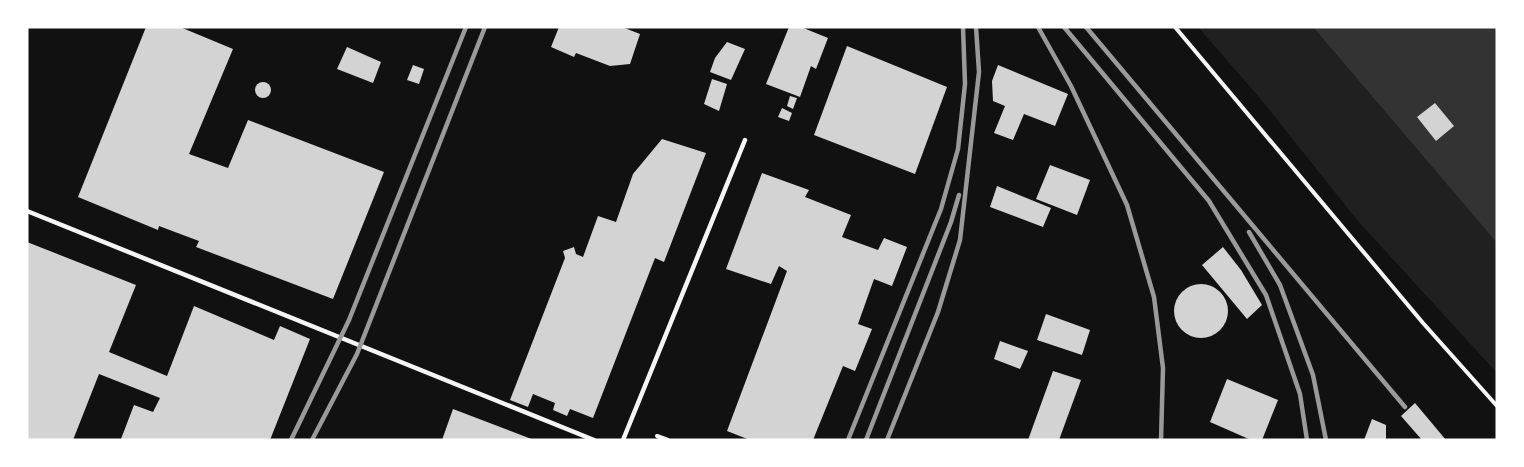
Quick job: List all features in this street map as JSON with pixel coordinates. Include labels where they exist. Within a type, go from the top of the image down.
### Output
[{"type":"lane","points":[[623,440],[745,140]]},
{"type":"lane","points":[[27,211],[594,440]]},
{"type":"path","points":[[1176,27],[1423,323],[1497,406]]},
{"type":"path","points":[[657,436],[668,440]]},
{"type":"shaded area","points":[[1198,27],[1313,27],[1497,243],[1497,373],[1357,220],[1259,97]]},
{"type":"shaded area","points":[[1313,27],[1497,27],[1497,243]]},
{"type":"building","points":[[146,27],[180,27],[233,49],[189,154],[228,168],[248,120],[384,172],[333,299],[196,247],[199,241],[159,226],[158,230],[78,197]]},
{"type":"building","points":[[559,27],[622,27],[640,34],[630,64],[610,66],[576,53],[574,57],[551,47]]},
{"type":"building","points":[[789,27],[801,27],[828,38],[816,69],[811,66],[800,97],[766,84]]},
{"type":"building","points":[[727,42],[745,49],[731,80],[710,72],[715,58]]},
{"type":"building","points":[[847,46],[947,87],[915,174],[814,135]]},
{"type":"building","points":[[347,47],[381,62],[373,83],[337,69]]},
{"type":"building","points":[[413,65],[424,69],[419,84],[407,80]]},
{"type":"building","points":[[998,65],[1068,94],[1055,126],[1024,114],[1013,140],[994,133],[1005,106],[993,101],[992,81]]},
{"type":"building","points":[[712,79],[727,84],[719,111],[704,104]]},
{"type":"building","points":[[260,82],[266,82],[271,90],[269,96],[260,98],[255,93],[255,87]]},
{"type":"building","points":[[790,96],[797,98],[793,109],[787,106]]},
{"type":"building","points":[[1435,103],[1454,126],[1436,141],[1417,117]]},
{"type":"building","points":[[782,108],[792,113],[789,121],[778,117]]},
{"type":"building","points":[[662,139],[706,153],[664,262],[655,258],[593,418],[570,409],[567,416],[553,410],[555,403],[533,394],[528,407],[510,400],[565,258],[563,251],[574,247],[576,254],[583,257],[598,216],[616,222],[633,174]]},
{"type":"building","points":[[1050,165],[1090,180],[1077,215],[1036,199]]},
{"type":"building","points":[[762,173],[809,190],[805,197],[851,215],[842,237],[878,250],[884,238],[907,247],[892,286],[874,279],[858,324],[872,329],[855,371],[843,366],[813,440],[750,440],[727,431],[787,271],[779,266],[771,284],[726,269]]},
{"type":"building","points":[[997,186],[1051,208],[1043,227],[990,207]]},
{"type":"building","points":[[27,242],[136,285],[109,352],[167,376],[194,306],[274,340],[280,326],[310,339],[270,440],[123,440],[121,439],[134,405],[153,412],[160,398],[99,374],[73,440],[27,440]]},
{"type":"building","points":[[1223,247],[1241,270],[1262,305],[1247,319],[1202,265]]},
{"type":"building","points":[[1201,284],[1211,286],[1220,292],[1226,301],[1228,311],[1226,321],[1220,330],[1211,336],[1201,338],[1191,336],[1182,330],[1176,321],[1174,311],[1176,301],[1182,292],[1191,286]]},
{"type":"building","points":[[1046,314],[1090,330],[1082,355],[1037,340]]},
{"type":"building","points":[[1000,341],[1028,351],[1020,369],[994,359]]},
{"type":"building","points":[[1053,371],[1081,380],[1059,440],[1028,440]]},
{"type":"building","points":[[1227,379],[1278,400],[1262,440],[1251,440],[1210,422]]},
{"type":"building","points":[[1415,403],[1446,440],[1422,440],[1401,416]]},
{"type":"building","points":[[453,409],[534,440],[442,440]]},
{"type":"building","points":[[1372,419],[1386,425],[1386,440],[1364,440]]},
{"type":"railway","points":[[291,440],[349,320],[466,27]]},
{"type":"railway","points":[[312,440],[357,354],[485,27]]},
{"type":"railway","points":[[848,440],[941,209],[958,149],[965,84],[963,27]]},
{"type":"railway","points":[[887,440],[938,312],[960,240],[979,72],[976,27]]},
{"type":"railway","points":[[1038,27],[1071,86],[1127,205],[1154,297],[1163,368],[1161,440]]},
{"type":"railway","points":[[1064,27],[1209,201],[1266,295],[1300,394],[1307,440]]},
{"type":"railway","points":[[1086,27],[1405,407]]},
{"type":"railway","points":[[866,440],[951,222],[959,195]]},
{"type":"railway","points":[[1249,232],[1280,285],[1313,375],[1326,440]]}]
